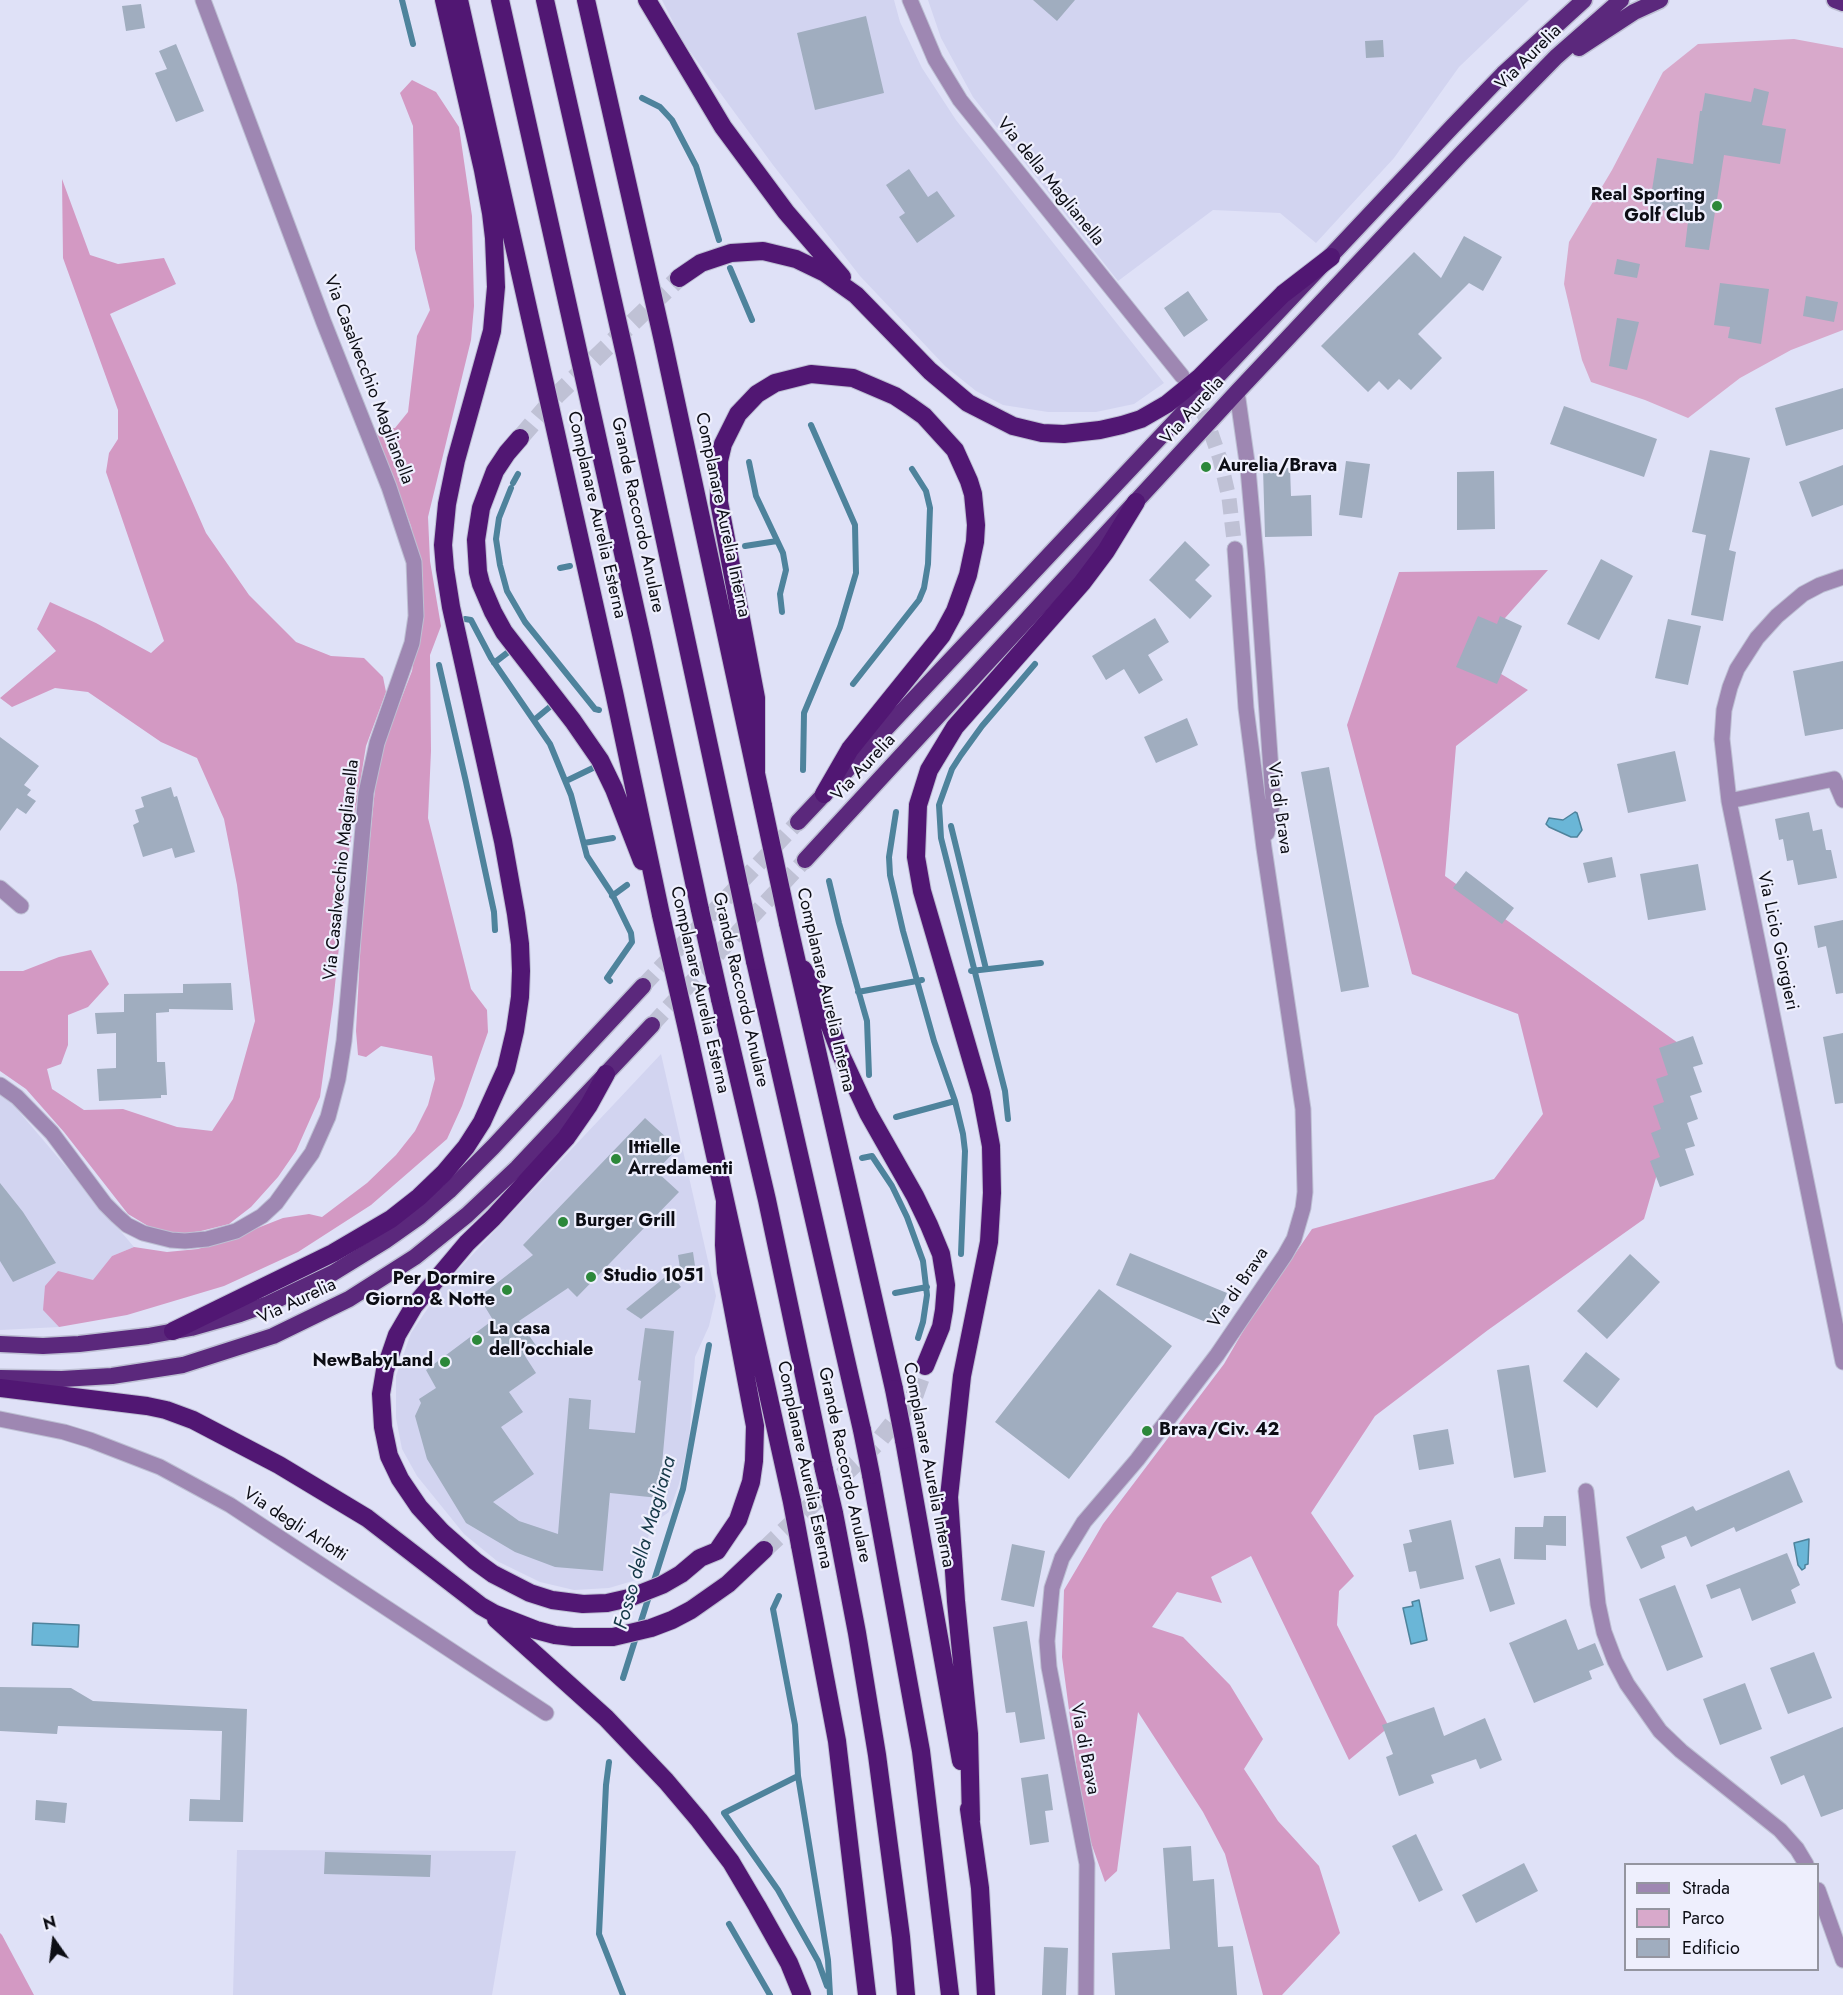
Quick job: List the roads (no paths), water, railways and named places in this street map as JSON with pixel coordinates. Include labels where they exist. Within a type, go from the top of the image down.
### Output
[{"type":"highway","points":[[173,1331],[340,1250],[391,1219],[419,1197],[466,1147],[482,1122],[506,1069],[515,1031],[520,997],[520,944],[503,841],[451,607],[443,545],[447,504],[456,460],[492,331],[496,287],[491,213],[444,0]]},
{"type":"highway","name":"Complanare Aurelia Esterna","points":[[459,0],[792,1502],[837,1741],[867,1995]]},
{"type":"highway","name":"Grande Raccordo Anulare","points":[[500,0],[642,634],[720,999],[767,1200],[834,1513],[877,1755],[901,1937],[906,1995]]},
{"type":"highway","name":"Grande Raccordo Anulare","points":[[546,0],[631,382],[755,961],[862,1430],[921,1751],[950,1995]]},
{"type":"highway","name":"Complanare Aurelia Interna","points":[[586,0],[660,329],[788,923],[894,1389],[971,1820],[980,1888],[986,1995]]},
{"type":"highway","points":[[647,0],[723,127],[786,212],[856,295],[930,371],[968,403],[1013,426],[1042,433],[1084,433],[1141,419],[1167,404],[1199,378],[1283,294],[1331,257]]},
{"type":"highway","points":[[1554,26],[1575,0]]},
{"type":"highway","name":"Via Aurelia","points":[[798,822],[1474,104],[1584,0]]},
{"type":"highway","name":"Via Aurelia","points":[[806,860],[1237,392],[1461,154],[1536,77],[1621,0]]},
{"type":"highway","points":[[1536,77],[1610,26],[1660,0]]},
{"type":"highway","points":[[1834,0],[1843,3]]},
{"type":"highway","points":[[679,278],[701,263],[731,253],[763,251],[796,259],[813,267],[856,295]]},
{"type":"highway","points":[[756,772],[756,698],[719,502],[719,461],[723,444],[738,414],[757,394],[775,383],[812,374],[853,378],[896,396],[924,416],[955,450],[973,494],[976,533],[969,575],[955,611],[942,635],[850,749],[824,794]]},
{"type":"highway","points":[[520,438],[495,471],[481,508],[476,540],[481,584],[504,632],[600,760],[656,891]]},
{"type":"highway","points":[[971,1820],[969,1734],[949,1497],[962,1376],[989,1242],[992,1163],[989,1132],[981,1093],[920,880],[916,842],[918,805],[929,770],[955,727],[1082,583],[1137,502]]},
{"type":"highway","points":[[795,954],[822,1005],[841,1055],[868,1113],[925,1215],[941,1254],[946,1285],[944,1310],[941,1327],[925,1366]]},
{"type":"highway","name":"Via Aurelia","points":[[0,1344],[43,1346],[79,1344],[173,1331],[240,1314],[287,1296],[359,1257],[419,1217],[449,1191],[643,986]]},
{"type":"highway","name":"Via Aurelia","points":[[0,1378],[90,1378],[163,1369],[204,1359],[256,1342],[350,1299],[403,1265],[451,1228],[518,1168],[652,1025]]},
{"type":"highway","points":[[606,1074],[589,1105],[566,1138],[467,1243],[414,1306],[397,1335],[383,1380],[381,1405],[385,1441],[400,1479],[419,1507],[457,1546],[493,1574],[530,1593],[562,1602],[607,1603],[629,1598],[662,1585],[681,1574],[700,1558],[717,1551],[738,1520],[754,1461],[755,1426],[726,1272],[725,1202]]},
{"type":"highway","points":[[0,1388],[166,1410],[193,1420],[279,1465],[367,1518],[481,1606],[606,1718],[673,1788],[731,1862],[789,1963],[802,1995]]},
{"type":"highway","points":[[481,1606],[536,1630],[573,1637],[613,1637],[651,1628],[691,1610],[728,1584],[764,1550]]},
{"type":"street","name":"Via Casalvecchio Maglianella","points":[[0,1085],[17,1097],[45,1125],[105,1204],[127,1225],[158,1237],[185,1241],[207,1239],[236,1231],[262,1216],[276,1203],[312,1153],[328,1117],[338,1079],[344,1041],[366,793],[376,743],[412,643],[416,616],[414,562],[389,487],[324,323],[203,0]]},
{"type":"street","name":"Via della Maglianella","points":[[910,0],[935,59],[960,100],[1182,376]]},
{"type":"street","points":[[1237,392],[1248,469],[1257,570],[1273,799],[1264,848]]},
{"type":"street","name":"Via di Brava","points":[[1086,1995],[1087,1864],[1049,1667],[1047,1641],[1052,1588],[1062,1558],[1078,1531],[1137,1460],[1217,1355],[1285,1256],[1294,1239],[1305,1192],[1303,1109],[1264,848],[1246,708],[1235,549]]},
{"type":"street","name":"Via Licio Giorgieri","points":[[1843,577],[1820,585],[1788,606],[1757,638],[1737,669],[1722,719],[1723,759],[1729,801],[1843,1362]]},
{"type":"street","points":[[1729,801],[1834,779],[1843,800]]},
{"type":"street","points":[[0,888],[21,906]]},
{"type":"street","name":"Via degli Arlotti","points":[[0,1419],[90,1440],[160,1467],[230,1505],[546,1713]]},
{"type":"street","points":[[1586,1491],[1604,1632],[1627,1684],[1660,1731],[1681,1751],[1780,1830],[1797,1849],[1805,1863]]},
{"type":"street","points":[[1819,1893],[1843,1960]]},
{"type":"water","points":[[1575,812],[1582,830],[1577,837],[1571,837],[1546,824],[1549,818],[1563,820]]},
{"type":"water","points":[[1809,1539],[1808,1564],[1802,1570],[1798,1565],[1794,1543]]},
{"type":"water","points":[[1419,1600],[1427,1640],[1411,1644],[1403,1608],[1413,1606],[1412,1602]]},
{"type":"water","points":[[33,1623],[79,1625],[78,1647],[32,1645]]},
{"type":"waterway","name":"Fosso della Magliana","points":[[402,0],[413,44]]},
{"type":"waterway","name":"Fosso della Magliana","points":[[642,98],[660,107],[672,120],[696,166],[719,240]]},
{"type":"waterway","name":"Fosso della Magliana","points":[[730,268],[752,320]]},
{"type":"waterway","name":"Fosso della Magliana","points":[[803,770],[804,713],[840,627],[856,573],[855,525],[811,425]]},
{"type":"waterway","points":[[749,462],[756,496],[783,553],[786,570],[780,594],[782,612]]},
{"type":"waterway","points":[[853,684],[919,600],[924,588],[928,564],[930,508],[926,491],[912,469]]},
{"type":"waterway","points":[[513,483],[518,474]]},
{"type":"waterway","points":[[511,488],[499,518],[496,539],[507,591],[525,622],[595,709],[599,710]]},
{"type":"waterway","points":[[745,546],[777,541]]},
{"type":"waterway","points":[[560,568],[570,566]]},
{"type":"waterway","points":[[465,619],[471,620],[491,658],[550,744],[571,795],[587,856],[612,894],[631,933],[632,942],[607,978],[610,981]]},
{"type":"waterway","points":[[494,663],[507,653]]},
{"type":"waterway","points":[[1008,1119],[1005,1091],[941,838],[939,805],[952,769],[961,755],[982,726],[1035,664]]},
{"type":"waterway","points":[[439,665],[494,912],[495,930]]},
{"type":"waterway","points":[[534,720],[551,706]]},
{"type":"waterway","points":[[566,781],[595,767]]},
{"type":"waterway","points":[[896,812],[889,857],[890,875],[934,1041],[955,1101],[963,1134],[965,1151],[961,1254]]},
{"type":"waterway","points":[[951,826],[986,969]]},
{"type":"waterway","points":[[584,843],[613,838]]},
{"type":"waterway","name":"Fosso della Magliana","points":[[829,881],[867,1021],[869,1075]]},
{"type":"waterway","points":[[612,896],[627,885]]},
{"type":"waterway","points":[[971,971],[1041,963]]},
{"type":"waterway","points":[[858,992],[922,980]]},
{"type":"waterway","points":[[896,1117],[955,1101]]},
{"type":"waterway","points":[[862,1158],[872,1156],[892,1186],[907,1217],[923,1261],[927,1295],[918,1338]]},
{"type":"waterway","points":[[895,1293],[927,1287]]},
{"type":"waterway","name":"Fosso della Magliana","points":[[653,1584],[683,1489],[709,1345]]},
{"type":"waterway","name":"Fosso della Magliana","points":[[623,1678],[650,1593]]},
{"type":"waterway","points":[[779,1596],[773,1609],[795,1725],[798,1776],[828,1960],[830,1995]]},
{"type":"waterway","name":"Fosso della Magliana","points":[[609,1762],[599,1934],[623,1995]]},
{"type":"waterway","points":[[798,1776],[724,1813],[778,1890],[818,1961],[827,1986]]},
{"type":"waterway","points":[[729,1924],[770,1995]]},
{"type":"tunnel","points":[[520,438],[557,395],[679,278]]},
{"type":"tunnel","points":[[1191,391],[1206,418],[1220,459],[1229,498],[1235,549]]},
{"type":"tunnel","points":[[643,986],[798,822]]},
{"type":"tunnel","points":[[652,1025],[805,860]]},
{"type":"tunnel","points":[[764,1550],[878,1442],[914,1397],[925,1366]]},
{"type":"place","name":"Real Sporting Golf Club","points":[[1717,206]]},
{"type":"place","name":"Aurelia/Brava","points":[[1206,467]]},
{"type":"place","name":"Ittielle Arredamenti","points":[[616,1159]]},
{"type":"place","name":"Burger Grill","points":[[563,1222]]},
{"type":"place","name":"Studio 1051","points":[[591,1277]]},
{"type":"place","name":"Per Dormire Giorno & Notte","points":[[507,1290]]},
{"type":"place","name":"La casa dell'occhiale","points":[[477,1340]]},
{"type":"place","name":"NewBabyLand","points":[[445,1362]]},
{"type":"place","name":"Brava/Civ. 42","points":[[1147,1431]]}]
